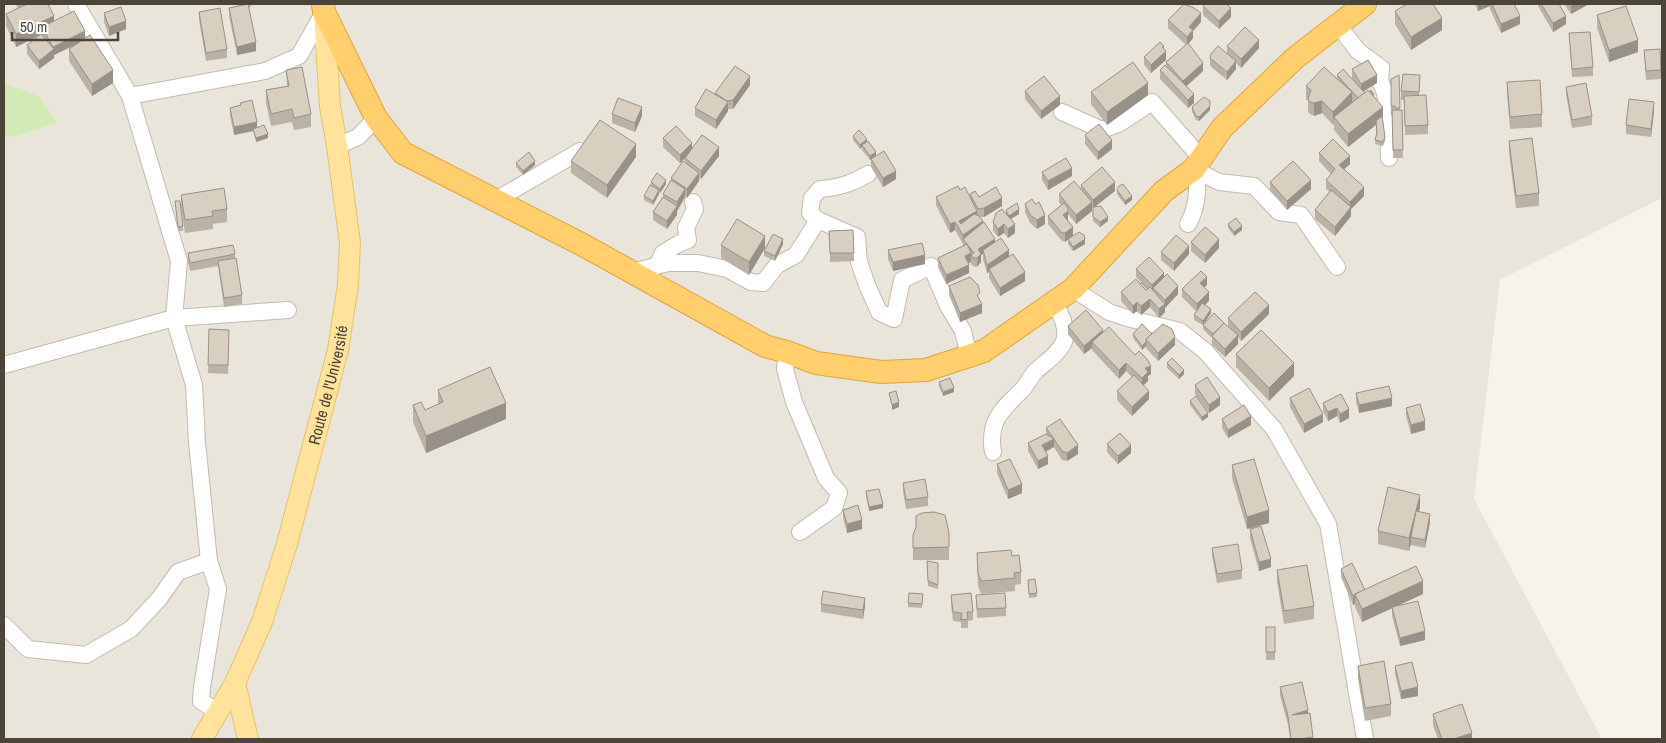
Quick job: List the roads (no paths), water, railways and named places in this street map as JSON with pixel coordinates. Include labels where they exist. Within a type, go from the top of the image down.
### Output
[{"type":"highway","points":[[323,8],[376,118],[403,153],[632,272],[765,346],[816,363],[881,372],[926,370],[984,352],[1073,289],[1164,191],[1198,163],[1222,128],[1295,58],[1338,25],[1359,5]]},
{"type":"main road","name":"Route de l'Université","points":[[202,739],[235,683],[262,622],[286,544],[338,350],[348,285],[350,243],[330,106],[323,8]]},
{"type":"main road","points":[[235,683],[248,739]]},
{"type":"street","points":[[76,4],[130,96],[179,262],[174,318],[194,385],[197,442],[210,561],[218,589],[201,701],[219,713]]},
{"type":"street","points":[[130,96],[264,72],[299,56],[323,8]]},
{"type":"street","points":[[1338,25],[1358,51],[1381,68],[1380,81],[1385,93],[1388,110],[1389,158]]},
{"type":"street","points":[[1062,112],[1102,130],[1120,124],[1152,102],[1198,163],[1219,182],[1254,186],[1280,212],[1301,215],[1337,267]]},
{"type":"street","points":[[337,146],[358,137],[376,118]]},
{"type":"street","points":[[496,200],[580,151]]},
{"type":"street","points":[[1188,224],[1192,217],[1197,189],[1198,163]]},
{"type":"street","points":[[868,174],[852,183],[836,188],[820,189],[812,198],[810,213],[818,220],[857,237],[859,262],[879,312],[894,319],[902,280],[931,266],[948,306],[963,331],[969,356]]},
{"type":"street","points":[[657,266],[663,253],[688,240],[686,228],[695,209],[693,202]]},
{"type":"street","points":[[632,272],[668,263],[698,263],[727,269],[751,282],[763,283],[777,265],[796,255],[818,220]]},
{"type":"street","points":[[1073,289],[1109,312],[1180,331],[1205,351],[1274,429],[1328,524],[1365,739]]},
{"type":"street","points":[[994,452],[991,440],[995,421],[1001,410],[1023,389],[1034,373],[1058,350],[1065,340],[1065,327],[1054,302]]},
{"type":"street","points":[[4,365],[174,318],[288,310]]},
{"type":"street","points":[[787,352],[784,369],[794,402],[826,478],[839,494],[834,508],[800,532]]},
{"type":"street","points":[[4,626],[28,649],[86,655],[131,629],[160,599],[178,572],[210,561]]}]
